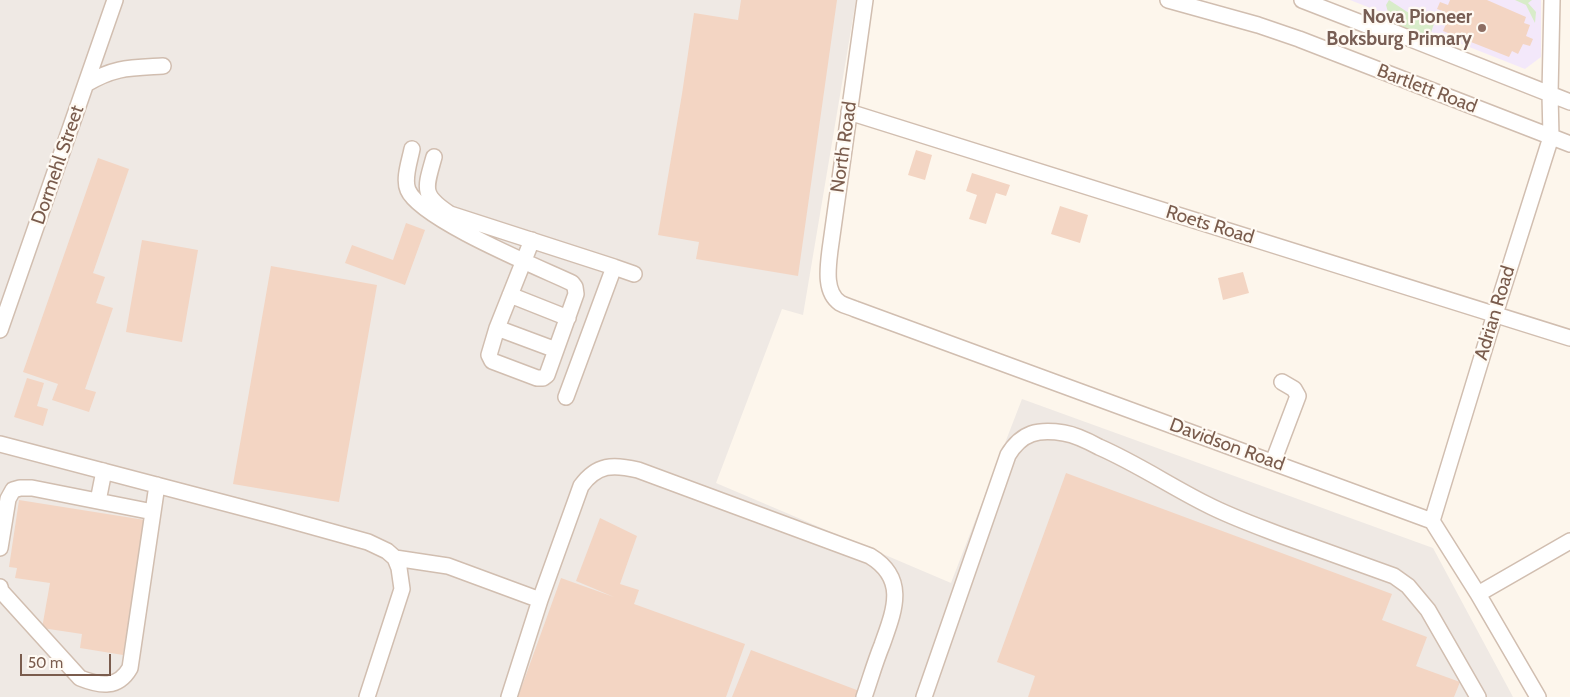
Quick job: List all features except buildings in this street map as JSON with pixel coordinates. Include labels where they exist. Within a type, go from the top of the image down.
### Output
[{"type":"street","name":"Dormehl Street","points":[[0,330],[115,0]]},
{"type":"street","name":"North Road","points":[[832,293],[828,272],[829,257],[866,0]]},
{"type":"street","name":"Bartlett Road","points":[[1168,0],[1258,24],[1570,144]]},
{"type":"street","name":"Bartlett Road","points":[[1302,0],[1369,26],[1376,33],[1385,37],[1550,100],[1570,113]]},
{"type":"street","name":"Adrian Road","points":[[1432,520],[1551,137],[1552,0]]},
{"type":"street","points":[[86,84],[104,74],[122,68],[162,66]]},
{"type":"street","name":"Bartlett Road","points":[[1550,100],[1570,102]]},
{"type":"street","name":"Roets Road","points":[[849,112],[1570,338]]},
{"type":"street","points":[[412,149],[406,182],[408,190],[417,203],[445,223],[524,261],[572,283],[575,287],[576,294],[568,318],[547,374],[543,378],[537,378],[492,361],[489,355],[497,328],[510,294],[524,261],[532,240]]},
{"type":"street","points":[[434,157],[427,181],[428,193],[435,204],[450,214],[634,274]]},
{"type":"street","points":[[566,397],[614,267]]},
{"type":"street","name":"Davidson Road","points":[[832,293],[840,303],[855,310],[1432,520]]},
{"type":"street","points":[[510,294],[568,318]]},
{"type":"street","points":[[497,328],[556,350]]},
{"type":"street","points":[[1273,462],[1298,396],[1294,389],[1282,382]]},
{"type":"street","points":[[924,697],[1008,455],[1015,444],[1026,436],[1038,432],[1051,431],[1066,433],[1110,452],[1235,518],[1394,576],[1408,586],[1428,610],[1478,697]]},
{"type":"street","points":[[0,444],[368,542],[387,551],[395,558],[399,568],[402,589],[367,697]]},
{"type":"street","points":[[509,697],[540,600],[581,486],[588,477],[604,467],[624,467],[638,470],[870,556],[880,562],[893,579],[894,605],[892,620],[864,697]]},
{"type":"street","points":[[98,501],[104,471]]},
{"type":"street","points":[[0,587],[80,678],[92,683],[114,684],[125,677],[130,668],[157,485]]},
{"type":"street","points":[[0,548],[8,499],[13,490],[20,488],[32,488],[153,512]]},
{"type":"street","points":[[1432,520],[1538,697]]},
{"type":"street","points":[[1478,594],[1570,541]]},
{"type":"street","points":[[395,558],[448,566],[540,600]]},
{"type":"shaded area","points":[[0,0],[856,0],[803,315],[782,309],[716,483],[951,583],[1022,399],[1433,548],[1513,697],[0,697]]},
{"type":"shaded area","name":"Nova Pioneer Boksburg Primary","points":[[1350,0],[1541,0],[1541,57],[1525,69]]},
{"type":"green space","points":[[1389,0],[1412,15],[1427,19],[1434,24],[1430,35],[1423,39],[1390,19],[1386,5]]},
{"type":"green space","points":[[1515,0],[1532,0],[1528,3],[1536,12],[1535,23],[1526,5]]},
{"type":"place","name":"Nova Pioneer Boksburg Primary","points":[[1482,28]]}]
